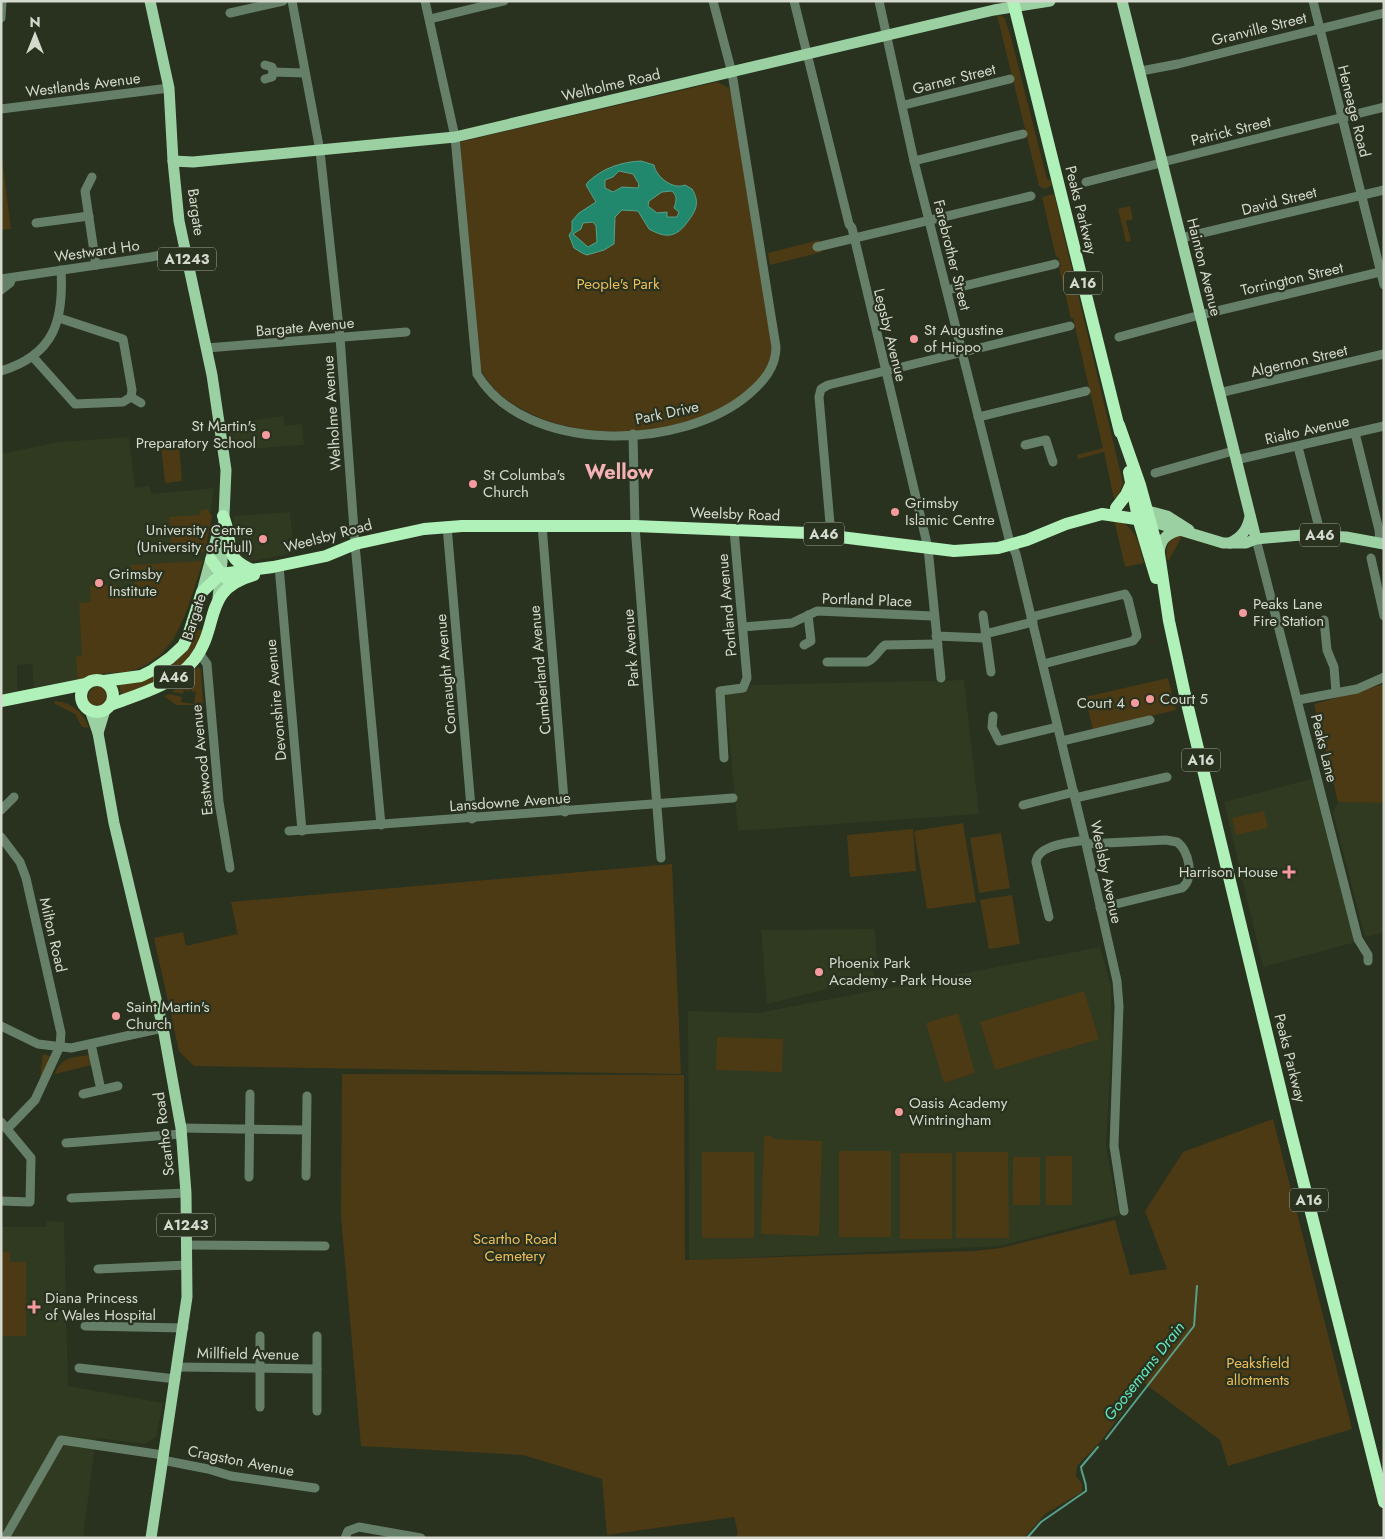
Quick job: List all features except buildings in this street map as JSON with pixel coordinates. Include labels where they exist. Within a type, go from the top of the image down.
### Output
[{"type":"highway","name":"Peaks Parkway","points":[[1014,5],[1061,197],[1143,515],[1289,1125],[1384,1502]]},
{"type":"highway","name":"Peaks Parkway","points":[[1119,425],[1132,484],[1159,554],[1169,621]]},
{"type":"highway","points":[[1116,508],[1132,484]]},
{"type":"highway","name":"A46","points":[[1102,514],[1116,508],[1143,515]]},
{"type":"highway","name":"Weelsby Road","points":[[220,574],[276,567],[326,556],[355,544],[447,526],[635,526],[734,530],[831,535],[928,548],[981,550],[1011,545],[1102,514],[1143,515]]},
{"type":"highway","points":[[223,516],[227,524],[232,557],[240,565],[250,569]]},
{"type":"highway","points":[[211,560],[220,574],[228,579],[239,579]]},
{"type":"highway","name":"Weelsby Road","points":[[218,598],[224,590],[239,579],[276,567]]},
{"type":"highway","name":"A46","points":[[202,592],[220,574]]},
{"type":"highway","name":"Bargate","points":[[104,681],[127,679],[153,670],[183,646],[193,623],[202,592]]},
{"type":"highway","name":"Bargate","points":[[108,707],[169,680],[187,667],[198,653],[218,598]]},
{"type":"highway","points":[[193,623],[209,627]]},
{"type":"highway","name":"A46","points":[[6,700],[22,695],[86,684],[93,680],[104,681]]},
{"type":"highway","points":[[104,681],[113,691],[108,707]]},
{"type":"highway","points":[[86,684],[82,690],[86,705]]},
{"type":"highway","name":"A46","points":[[6,700],[25,700],[54,694],[66,695],[97,712],[108,707]]},
{"type":"main road","name":"Bargate","points":[[150,1],[169,88],[173,162],[185,250],[217,399],[226,470],[218,598]]},
{"type":"main road","name":"Welholme Road","points":[[173,162],[194,162],[455,137],[1014,5],[1050,1]]},
{"type":"main road","name":"Hainton Avenue","points":[[1122,1],[1141,71],[1234,456],[1256,539]]},
{"type":"main road","name":"Weelsby Road","points":[[1143,515],[1181,523],[1186,531],[1207,539],[1230,543],[1256,539],[1321,535],[1382,543]]},
{"type":"main road","name":"Bargate","points":[[202,592],[223,516]]},
{"type":"main road","points":[[1230,543],[1241,537],[1248,528],[1250,517]]},
{"type":"main road","points":[[1159,554],[1160,546],[1166,536],[1186,531]]},
{"type":"main road","name":"Scartho Road","points":[[86,705],[98,733],[114,824],[163,1028],[181,1131],[186,1193],[187,1265],[184,1328],[162,1458],[151,1538]]},
{"type":"main road","name":"Scartho Road","points":[[98,733],[108,707]]},
{"type":"street","points":[[1,18],[2,1]]},
{"type":"street","points":[[230,13],[283,1]]},
{"type":"street","name":"Welholme Avenue","points":[[292,1],[304,73],[320,150],[340,338],[355,544],[381,825]]},
{"type":"street","name":"Park Drive","points":[[425,1],[455,137],[474,358],[477,374],[484,386],[504,405],[528,419],[557,429],[588,434],[633,434],[672,429],[726,411],[759,386],[776,358],[762,256],[732,73],[713,1]]},
{"type":"street","points":[[430,19],[504,1]]},
{"type":"street","name":"Legsby Avenue","points":[[794,1],[928,548],[940,678]]},
{"type":"street","name":"Farebrother Street","points":[[879,1],[904,105],[914,161],[1011,545]]},
{"type":"street","name":"Heneage Road","points":[[1313,1],[1384,285]]},
{"type":"street","name":"Granville Street","points":[[1141,71],[1178,64],[1384,12]]},
{"type":"street","points":[[265,64],[272,67],[273,72],[272,77],[265,80]]},
{"type":"street","points":[[273,72],[304,73]]},
{"type":"street","name":"Garner Street","points":[[904,105],[1010,79]]},
{"type":"street","name":"Westlands Avenue","points":[[1,109],[169,88]]},
{"type":"street","name":"Patrick Street","points":[[1086,182],[1157,164],[1162,160],[1167,161],[1384,107]]},
{"type":"street","points":[[914,161],[1023,134]]},
{"type":"street","points":[[92,177],[85,192],[96,266]]},
{"type":"street","name":"David Street","points":[[1181,238],[1384,190]]},
{"type":"street","points":[[817,247],[853,240],[1031,196]]},
{"type":"street","points":[[36,223],[89,216]]},
{"type":"street","name":"Westward Ho","points":[[1,279],[96,266],[185,250]]},
{"type":"street","points":[[947,290],[1055,264]]},
{"type":"street","points":[[1,371],[33,357],[49,338],[59,318],[62,294],[61,270]]},
{"type":"street","name":"Torrington Street","points":[[1119,337],[1200,315],[1382,272]]},
{"type":"street","points":[[1,290],[10,283],[12,278]]},
{"type":"street","points":[[59,318],[123,339],[132,390],[131,397]]},
{"type":"street","points":[[831,535],[819,397],[821,390],[828,385],[1070,326]]},
{"type":"street","name":"Bargate Avenue","points":[[207,348],[406,332]]},
{"type":"street","name":"Algernon Street","points":[[1219,393],[1384,354]]},
{"type":"street","points":[[33,357],[75,404],[122,402],[131,397]]},
{"type":"street","points":[[978,417],[1086,391]]},
{"type":"street","points":[[131,397],[141,403]]},
{"type":"street","name":"Rialto Avenue","points":[[1156,473],[1234,456],[1298,447],[1384,426]]},
{"type":"street","points":[[1355,433],[1382,543]]},
{"type":"street","name":"Park Avenue","points":[[633,434],[635,526],[661,858]]},
{"type":"street","points":[[1025,445],[1046,440],[1054,462]]},
{"type":"street","points":[[1298,447],[1321,535]]},
{"type":"street","name":"Cumberland Avenue","points":[[542,525],[565,812]]},
{"type":"street","name":"Connaught Avenue","points":[[447,526],[472,819]]},
{"type":"street","name":"Portland Avenue","points":[[724,758],[720,691],[743,688],[746,685],[747,678],[734,530]]},
{"type":"street","name":"Peaks Lane","points":[[1256,539],[1358,939],[1368,955],[1368,961]]},
{"type":"street","name":"Weelsby Avenue","points":[[1011,545],[1016,554],[1062,741],[1117,981],[1119,1006],[1114,1146],[1124,1211]]},
{"type":"street","points":[[1371,558],[1371,587],[1384,616]]},
{"type":"street","name":"Devonshire Avenue","points":[[276,567],[302,831]]},
{"type":"street","points":[[827,662],[867,662],[872,660],[879,649],[886,645],[985,636],[1032,619],[1125,594],[1137,636],[1133,641],[1043,664]]},
{"type":"street","name":"Portland Place","points":[[743,626],[792,623],[816,611],[933,616]]},
{"type":"street","points":[[804,646],[811,641],[808,615]]},
{"type":"street","points":[[983,615],[991,672]]},
{"type":"street","points":[[1324,620],[1327,650],[1335,673],[1336,692]]},
{"type":"street","name":"Eastwood Avenue","points":[[198,653],[207,664],[219,802],[230,868]]},
{"type":"street","points":[[1298,700],[1357,689],[1384,677]]},
{"type":"street","points":[[993,716],[992,727],[998,741],[1058,727]]},
{"type":"street","points":[[1062,741],[1150,720]]},
{"type":"street","points":[[1023,805],[1167,778]]},
{"type":"street","points":[[1,810],[14,797]]},
{"type":"street","name":"Lansdowne Avenue","points":[[289,831],[472,819],[733,798]]},
{"type":"street","name":"Milton Road","points":[[1,837],[20,862],[26,878],[61,1033],[60,1046]]},
{"type":"street","points":[[1049,917],[1036,862],[1038,855],[1045,849],[1086,842],[1172,841],[1182,845],[1190,874],[1188,882],[1182,888],[1100,908]]},
{"type":"street","points":[[1,1026],[38,1044],[77,1048],[163,1028]]},
{"type":"street","points":[[92,1044],[101,1090]]},
{"type":"street","points":[[1,1201],[30,1202],[31,1158],[4,1125],[35,1100],[60,1046]]},
{"type":"street","points":[[83,1094],[118,1086]]},
{"type":"street","points":[[249,1177],[248,1129],[250,1094]]},
{"type":"street","points":[[306,1176],[307,1096]]},
{"type":"street","points":[[66,1143],[181,1131],[306,1130]]},
{"type":"street","points":[[70,1198],[186,1193]]},
{"type":"street","points":[[187,1245],[326,1246]]},
{"type":"street","points":[[98,1269],[187,1265]]},
{"type":"street","points":[[84,1326],[184,1328]]},
{"type":"street","points":[[260,1336],[260,1407]]},
{"type":"street","points":[[317,1336],[317,1411]]},
{"type":"street","name":"Millfield Avenue","points":[[178,1367],[317,1369]]},
{"type":"street","points":[[79,1368],[176,1379]]},
{"type":"street","name":"Cragston Avenue","points":[[5,1538],[61,1440],[162,1458],[208,1468],[231,1476],[315,1488]]},
{"type":"street","points":[[345,1538],[348,1531],[359,1527],[421,1538]]},
{"type":"shaded area","points":[[641,161],[654,165],[658,174],[670,184],[675,186],[685,185],[692,189],[695,194],[696,208],[689,220],[678,232],[665,235],[649,229],[638,211],[622,210],[615,217],[614,244],[604,250],[587,255],[574,248],[569,235],[572,231],[572,221],[579,213],[596,202],[586,185],[588,182],[606,169],[619,164]],"holes":[[[619,171],[633,174],[639,184],[638,188],[622,187],[613,192],[605,188],[605,180],[613,177]],[[672,191],[676,197],[674,208],[679,212],[677,217],[667,217],[667,212],[657,213],[648,206],[649,201],[662,192]],[[593,222],[596,226],[597,242],[588,247],[573,234],[581,229],[583,223]]]},
{"type":"shaded area","name":"St Martin's Preparatory School","points":[[284,416],[285,426],[302,424],[304,445],[232,450],[228,424]]},
{"type":"shaded area","name":"Grimsby Institute","points":[[129,437],[135,488],[150,486],[151,494],[214,488],[204,561],[174,641],[161,655],[144,667],[132,671],[96,674],[78,684],[67,682],[34,688],[32,664],[17,665],[17,691],[1,695],[1,454],[59,442]]},
{"type":"shaded area","name":"University Centre (University of Hull)","points":[[290,512],[294,553],[247,562],[232,546],[234,516]]},
{"type":"shaded area","points":[[964,680],[979,814],[738,831],[725,695],[745,692],[751,685]]},
{"type":"shaded area","name":"Harrison House","points":[[1314,778],[1356,942],[1263,967],[1224,802]]},
{"type":"shaded area","points":[[1338,802],[1384,803],[1384,933],[1365,937],[1333,813]]},
{"type":"shaded area","name":"Phoenix Park Academy - Park House","points":[[875,929],[877,963],[873,964],[875,981],[842,985],[767,1004],[761,930]]},
{"type":"shaded area","name":"Oasis Academy Wintringham","points":[[1100,947],[1111,987],[1112,1039],[1106,1147],[1119,1215],[1001,1246],[689,1260],[688,1011],[758,1013]]},
{"type":"shaded area","name":"Diana Princess of Wales Hospital","points":[[47,1221],[64,1222],[68,1386],[163,1403],[156,1437],[145,1444],[96,1438],[83,1538],[1,1538],[1,1227],[46,1227]]},
{"type":"green space","points":[[997,15],[1004,17],[1010,34],[1047,179],[1051,181],[1052,185],[1045,189],[1039,186]]},
{"type":"green space","name":"People's Park","points":[[717,82],[729,88],[737,118],[775,350],[766,372],[754,386],[733,402],[709,414],[683,423],[655,429],[627,432],[571,427],[544,420],[513,404],[491,385],[479,365],[460,142]]},
{"type":"green space","points":[[1,151],[11,229],[1,230]]},
{"type":"green space","points":[[1054,194],[1123,483],[1119,495],[1114,499],[1104,452],[1078,459],[1077,455],[1103,448],[1073,318],[1071,319],[1059,267],[1061,266],[1058,256],[1056,257],[1042,197]]},
{"type":"green space","points":[[1130,206],[1133,219],[1126,221],[1131,241],[1126,242],[1118,209]]},
{"type":"green space","points":[[819,240],[822,252],[770,265],[768,253]]},
{"type":"green space","points":[[179,444],[182,481],[165,483],[161,446]]},
{"type":"green space","points":[[207,509],[212,516],[205,552],[174,553],[171,550],[169,517],[199,515],[201,510]]},
{"type":"green space","points":[[1114,519],[1131,530],[1138,542],[1144,563],[1125,567]]},
{"type":"green space","points":[[1174,536],[1182,536],[1168,562],[1167,548],[1169,541]]},
{"type":"green space","points":[[203,561],[180,625],[162,653],[149,663],[133,670],[98,674],[78,683],[76,656],[82,656],[79,603],[91,602],[90,586],[114,584],[120,589],[127,590],[135,583],[136,579],[130,565]]},
{"type":"green space","points":[[197,629],[205,631],[183,668],[121,698],[119,684],[147,678],[167,668],[182,653]]},
{"type":"green space","points":[[198,667],[201,670],[203,705],[176,705],[164,696],[169,694],[182,697],[181,702],[194,704],[196,692],[191,691],[195,670]]},
{"type":"green space","points":[[191,677],[189,691],[184,690],[183,694],[172,692]]},
{"type":"green space","points":[[1168,678],[1176,710],[1093,730],[1085,697]]},
{"type":"green space","points":[[1384,684],[1384,803],[1338,802],[1314,704]]},
{"type":"green space","points":[[99,686],[107,689],[110,697],[107,705],[99,708],[91,705],[88,697],[91,689]]},
{"type":"green space","points":[[55,701],[76,709],[84,717],[89,728],[82,727],[75,714],[55,704]]},
{"type":"green space","points":[[1264,811],[1268,828],[1236,835],[1232,818]]},
{"type":"green space","points":[[963,823],[976,902],[927,909],[914,831]]},
{"type":"green space","points":[[913,829],[916,871],[850,877],[847,835]]},
{"type":"green space","points":[[1001,833],[1010,888],[979,893],[970,838]]},
{"type":"green space","points":[[672,864],[681,1074],[194,1066],[179,1051],[154,938],[183,932],[186,946],[237,934],[239,941],[231,902]]},
{"type":"green space","points":[[1012,895],[1020,944],[989,949],[980,900]]},
{"type":"green space","points":[[1084,991],[1099,1039],[995,1070],[980,1022]]},
{"type":"green space","points":[[958,1013],[975,1073],[944,1083],[926,1023]]},
{"type":"green space","points":[[717,1037],[783,1039],[782,1072],[716,1070]]},
{"type":"green space","points":[[43,1054],[50,1056],[51,1060],[40,1080]]},
{"type":"green space","points":[[90,1055],[92,1065],[55,1074],[64,1061],[73,1057]]},
{"type":"green space","name":"Scartho Road Cemetery","points":[[342,1074],[684,1075],[685,1260],[973,1251],[1001,1248],[1115,1220],[1130,1275],[1167,1269],[1145,1211],[1183,1152],[1273,1119],[1352,1429],[1228,1466],[1220,1440],[1144,1383],[1101,1441],[1077,1466],[1076,1476],[1082,1484],[1082,1492],[1045,1514],[1024,1538],[735,1538],[738,1533],[734,1517],[607,1535],[602,1479],[523,1455],[361,1446],[341,1216]]},
{"type":"green space","points":[[764,1136],[772,1136],[773,1139],[822,1141],[819,1236],[761,1234]]},
{"type":"green space","points":[[839,1151],[891,1151],[891,1237],[839,1237]]},
{"type":"green space","points":[[702,1152],[754,1152],[754,1238],[702,1238]]},
{"type":"green space","points":[[956,1152],[1008,1152],[1009,1238],[956,1238]]},
{"type":"green space","points":[[900,1153],[952,1153],[952,1239],[900,1239]]},
{"type":"green space","points":[[1046,1156],[1072,1156],[1072,1205],[1046,1205]]},
{"type":"green space","points":[[1013,1157],[1040,1157],[1040,1205],[1013,1205]]},
{"type":"green space","points":[[1,1252],[10,1252],[10,1262],[26,1262],[26,1336],[1,1336]]},
{"type":"waterway","name":"Goosemans Drain","points":[[1106,1439],[1194,1326],[1197,1286]]},
{"type":"waterway","name":"Goosemans Drain","points":[[1027,1538],[1041,1522],[1086,1491],[1081,1467],[1098,1447]]},
{"type":"place","name":"St Augustine of Hippo","points":[[914,339]]},
{"type":"place","name":"St Martin's Preparatory School","points":[[266,435]]},
{"type":"place","name":"St Columba's Church","points":[[473,484]]},
{"type":"place","name":"Grimsby Islamic Centre","points":[[895,512]]},
{"type":"place","name":"University Centre (University of Hull)","points":[[263,539]]},
{"type":"place","name":"Grimsby Institute","points":[[99,583]]},
{"type":"place","name":"Peaks Lane Fire Station","points":[[1243,613]]},
{"type":"place","name":"Court 5","points":[[1150,699]]},
{"type":"place","name":"Court 4","points":[[1135,703]]},
{"type":"place","name":"Harrison House","points":[[1289,872]]},
{"type":"place","name":"Phoenix Park Academy - Park House","points":[[819,972]]},
{"type":"place","name":"Saint Martin's Church","points":[[116,1016]]},
{"type":"place","name":"Oasis Academy Wintringham","points":[[899,1112]]},
{"type":"place","name":"Diana Princess of Wales Hospital","points":[[34,1307]]},
{"type":"district","name":"Wellow","points":[[619,472]]},
{"type":"park label","name":"Peaksfield allotments","points":[[1258,1372]]}]
